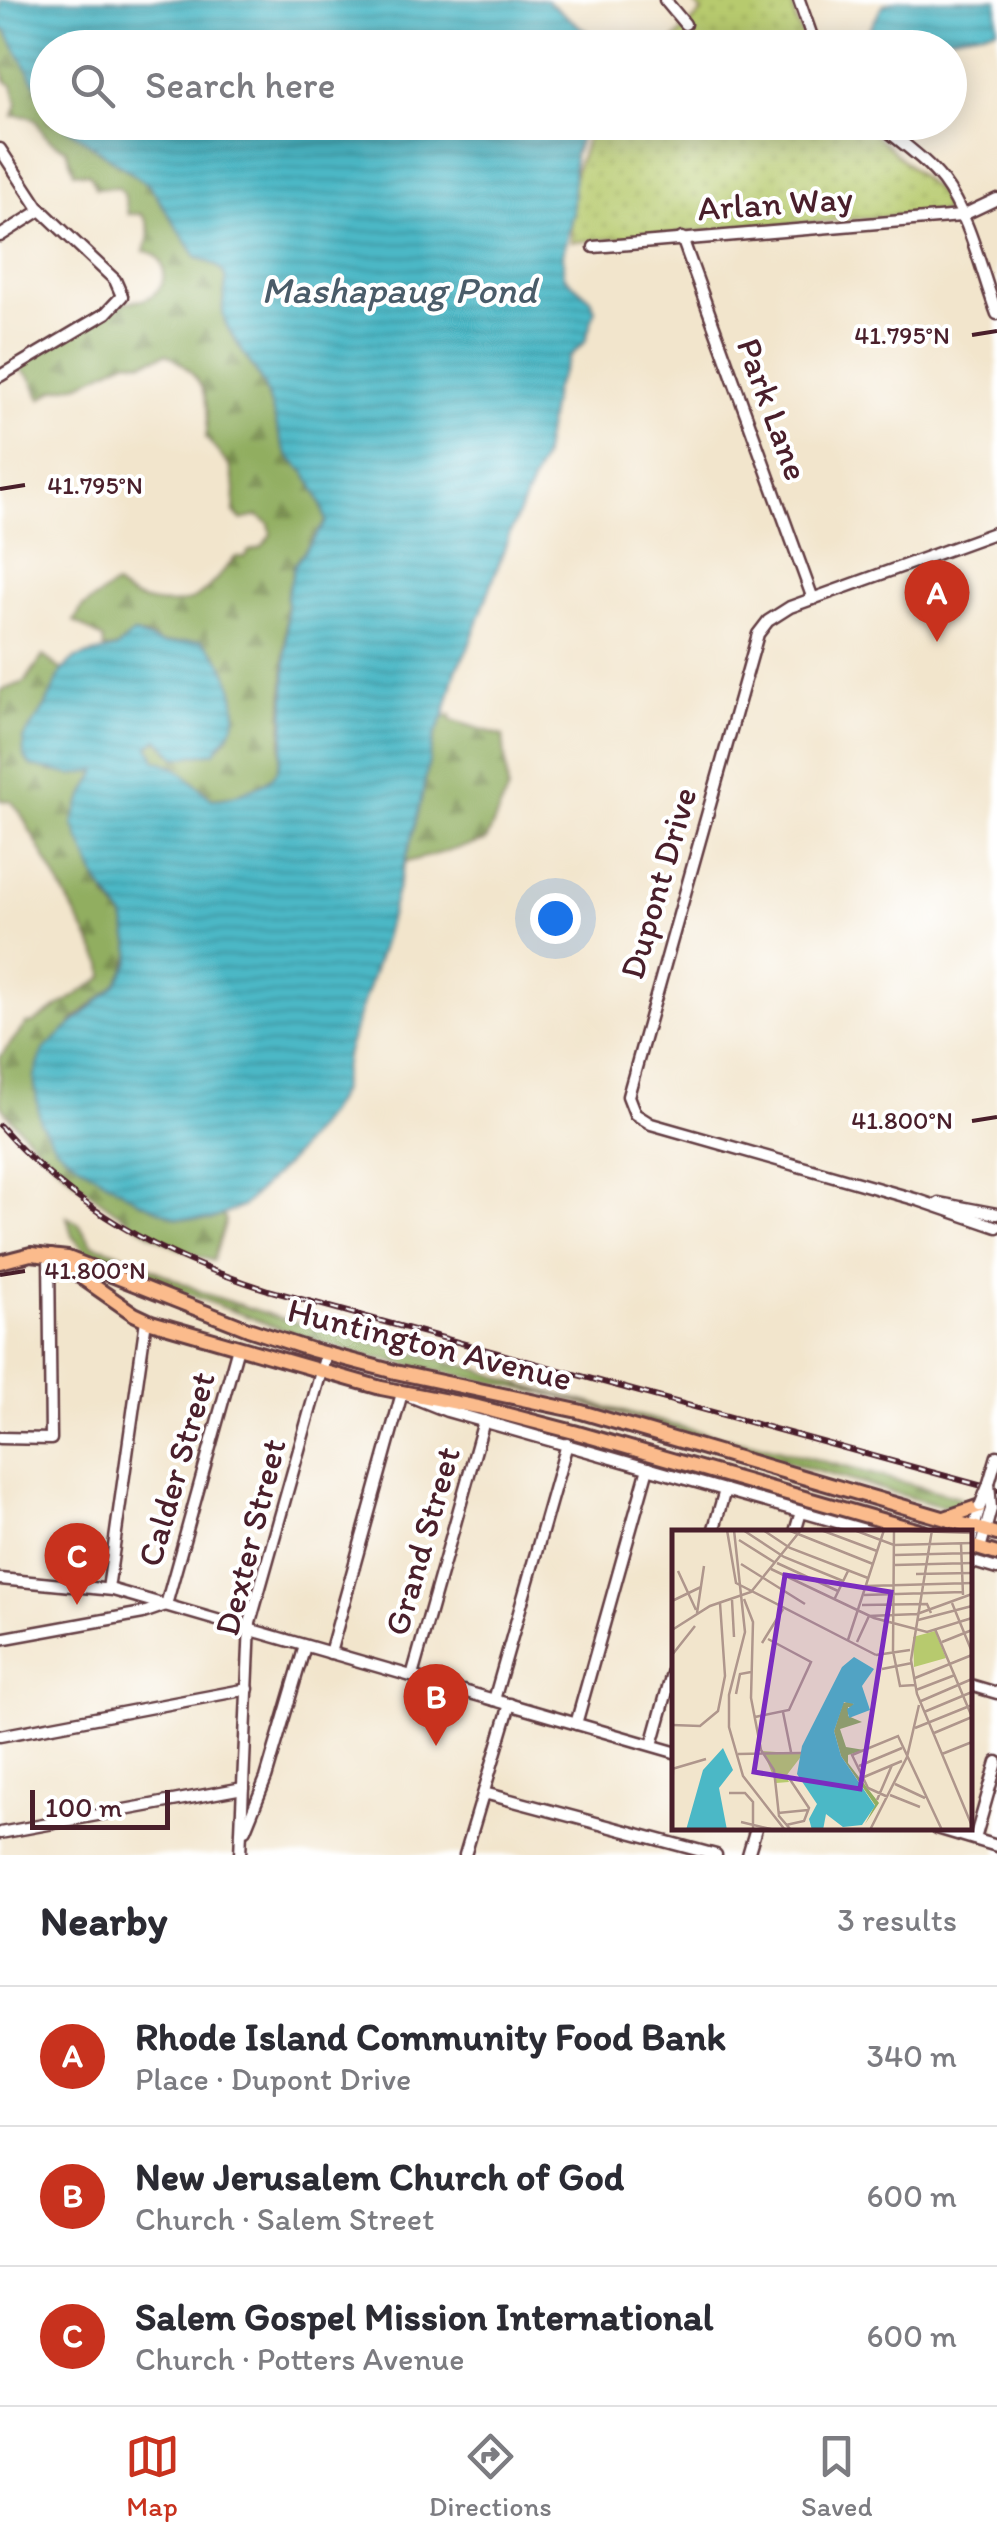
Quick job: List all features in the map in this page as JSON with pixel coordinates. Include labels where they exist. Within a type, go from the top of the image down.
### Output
[{"type":"main road","points":[[0,1262],[28,1254],[49,1255]]},
{"type":"main road","name":"Huntington Avenue","points":[[49,1255],[146,1320],[402,1393],[470,1405],[574,1432],[916,1530]]},
{"type":"main road","name":"Huntington Avenue","points":[[49,1255],[80,1262],[230,1322],[326,1354],[561,1406],[985,1531]]},
{"type":"main road","points":[[942,1518],[986,1507]]},
{"type":"main road","points":[[973,1546],[997,1554]]},
{"type":"street","points":[[665,0],[685,24]]},
{"type":"street","points":[[800,0],[810,30]]},
{"type":"street","points":[[899,140],[945,184],[997,314]]},
{"type":"street","points":[[0,149],[42,210],[118,285],[122,296],[118,304],[0,376]]},
{"type":"street","points":[[961,216],[997,198]]},
{"type":"street","points":[[0,236],[42,210]]},
{"type":"street","name":"Arlan Way","points":[[594,247],[961,216]]},
{"type":"street","name":"Park Lane","points":[[682,238],[813,599]]},
{"type":"street","name":"Dupont Drive","points":[[997,532],[813,599],[775,616],[762,627],[753,646],[640,1048],[629,1101],[635,1114],[651,1124],[918,1200],[997,1227]]},
{"type":"street","name":"Dupont Drive","points":[[918,1200],[997,1214]]},
{"type":"street","points":[[0,1438],[52,1439],[49,1255]]},
{"type":"street","points":[[108,1589],[146,1320]]},
{"type":"street","name":"Calder Street","points":[[166,1606],[238,1347]]},
{"type":"street","name":"Dexter Street","points":[[240,1849],[250,1630],[326,1354]]},
{"type":"street","points":[[330,1653],[402,1393]]},
{"type":"street","name":"Huntington Avenue","points":[[402,1393],[441,1410],[865,1530]]},
{"type":"street","name":"Grand Street","points":[[412,1676],[484,1421]]},
{"type":"street","points":[[494,1700],[566,1444]]},
{"type":"street","points":[[973,1546],[985,1531],[997,1456]]},
{"type":"street","points":[[576,1724],[648,1468]]},
{"type":"street","points":[[714,1530],[725,1490]]},
{"type":"street","points":[[796,1530],[801,1512]]},
{"type":"street","points":[[972,1561],[997,1568]]},
{"type":"street","points":[[0,1579],[108,1589],[672,1751]]},
{"type":"street","points":[[0,1639],[143,1614],[166,1606]]},
{"type":"street","points":[[240,1849],[266,1778],[305,1646]]},
{"type":"street","points":[[652,1746],[672,1673]]},
{"type":"street","points":[[972,1685],[997,1693]]},
{"type":"street","points":[[0,1736],[248,1689]]},
{"type":"street","points":[[465,1855],[510,1704]]},
{"type":"street","points":[[975,1839],[997,1762]]},
{"type":"street","points":[[0,1833],[243,1788]]},
{"type":"street","points":[[484,1793],[716,1855]]},
{"type":"street","points":[[748,1855],[755,1830]]},
{"type":"street","points":[[943,1830],[997,1846]]},
{"type":"green space","points":[[691,0],[792,0],[800,30],[684,30],[702,12]]},
{"type":"green space","points":[[0,28],[6,31],[30,74],[30,117],[13,116],[17,104],[13,86],[6,81],[0,60]]},
{"type":"green space","points":[[86,140],[150,186],[197,258],[221,270],[226,285],[226,324],[263,384],[285,450],[309,479],[323,509],[326,522],[295,564],[287,594],[281,763],[269,782],[244,793],[211,799],[187,776],[156,762],[149,746],[157,739],[177,758],[214,752],[228,736],[217,655],[201,640],[163,644],[143,635],[117,648],[104,649],[103,639],[74,621],[82,608],[115,585],[154,603],[177,603],[197,597],[236,557],[262,547],[271,534],[269,524],[258,516],[242,520],[234,513],[235,488],[230,467],[206,438],[207,411],[201,388],[178,361],[166,354],[143,362],[128,360],[41,399],[30,377],[17,366],[108,309],[152,296],[163,280],[161,261],[144,251],[149,236],[141,214],[128,214],[124,194],[118,187],[96,188],[90,174],[74,172],[66,149],[51,141]]},
{"type":"green space","points":[[586,140],[881,140],[940,194],[946,212],[571,242],[571,185]]},
{"type":"green space","points":[[43,656],[62,670],[45,707],[23,739],[49,771],[72,775],[97,771],[78,807],[107,898],[124,918],[131,952],[125,972],[115,986],[71,1022],[115,1185],[140,1202],[210,1220],[223,1215],[226,1220],[213,1261],[156,1237],[97,1198],[42,1151],[0,1105],[0,1057],[26,1024],[104,977],[103,965],[20,812],[11,801],[0,800],[0,691],[25,682]]},
{"type":"green space","points":[[451,715],[451,720],[503,736],[508,790],[486,841],[403,863],[435,735],[441,717]]},
{"type":"green space","points":[[67,1217],[78,1223],[93,1245],[206,1294],[280,1318],[474,1368],[521,1385],[959,1497],[963,1504],[956,1509],[936,1505],[556,1396],[370,1357],[299,1336],[92,1258],[72,1236]]},
{"type":"water","points":[[0,0],[546,0],[585,30],[30,30],[30,74],[6,31],[0,28]]},
{"type":"water","points":[[901,0],[997,0],[997,29],[967,34],[967,30],[869,30],[884,4]]},
{"type":"water","name":"Mashapaug Pond","points":[[84,140],[579,140],[574,155],[573,212],[563,254],[564,276],[591,299],[595,310],[585,342],[571,355],[554,390],[542,460],[510,533],[468,649],[456,670],[434,737],[419,810],[382,946],[347,1052],[340,1093],[290,1160],[242,1207],[210,1220],[177,1218],[140,1202],[71,1159],[55,1146],[40,1122],[34,1078],[43,1050],[115,986],[130,962],[131,952],[124,918],[98,882],[73,824],[97,771],[72,775],[31,766],[24,756],[23,739],[45,707],[62,670],[76,658],[117,648],[133,633],[163,644],[201,640],[228,675],[236,708],[234,724],[215,752],[177,758],[158,739],[149,746],[156,761],[179,770],[212,799],[232,796],[268,781],[279,766],[284,741],[287,594],[295,564],[326,522],[312,484],[285,450],[263,384],[226,324],[225,277],[221,270],[197,258],[150,186]]},
{"type":"railway","points":[[0,1126],[28,1156],[89,1206],[156,1245],[229,1277],[997,1490]]},
{"type":"place","name":"Rhode Island Community Food Bank","points":[[937,642]]},
{"type":"place","name":"Salem Gospel Mission International","points":[[77,1605]]},
{"type":"place","name":"New Jerusalem Church of God","points":[[436,1746]]}]
